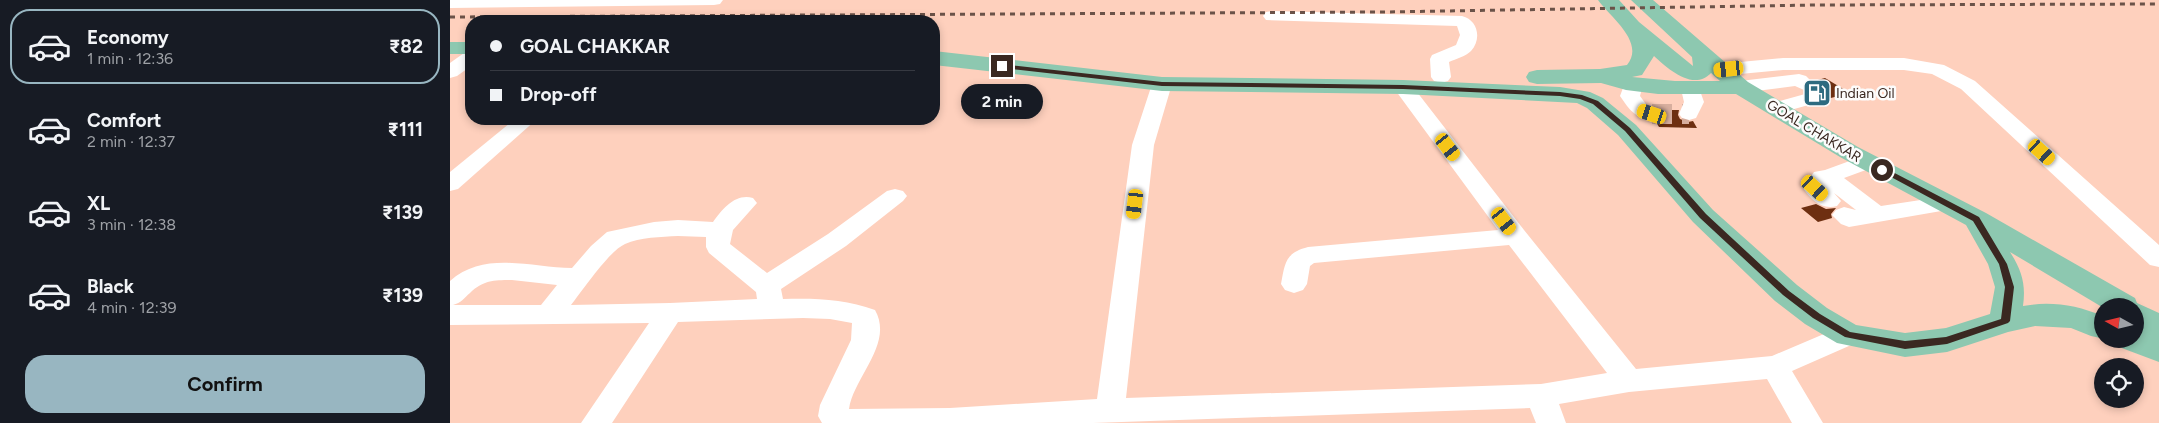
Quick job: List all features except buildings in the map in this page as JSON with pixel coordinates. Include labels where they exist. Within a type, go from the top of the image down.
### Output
[{"type":"main road","points":[[1608,0],[1662,54],[1685,71],[1695,73],[1703,71],[1711,63]]},
{"type":"main road","name":"GOAL CHAKKAR","points":[[1641,0],[1740,87],[1866,162],[1976,219],[2110,298]]},
{"type":"main road","points":[[1627,130],[1615,106],[1615,98],[1643,58],[1644,50],[1632,26]]},
{"type":"main road","points":[[940,49],[1067,63],[1149,69],[1234,73],[1441,77],[1600,76],[1692,89],[1740,87]]},
{"type":"main road","points":[[940,59],[1162,84],[1403,87],[1560,94],[1582,97],[1595,102],[1627,130],[1703,216],[1779,286],[1816,316],[1848,335],[1905,345],[1947,340],[2005,321],[2035,315],[2075,317],[2094,325]]},
{"type":"main road","points":[[1976,219],[2003,264],[2010,287],[2005,321]]},
{"type":"main road","points":[[2144,329],[2151,341]]},
{"type":"street","points":[[450,3],[714,0]]},
{"type":"street","points":[[1272,16],[1462,21],[1468,28],[1469,37],[1463,49],[1438,59],[1441,77]]},
{"type":"street","points":[[450,72],[464,45]]},
{"type":"street","points":[[1711,63],[1867,63],[1904,64],[1937,69],[1968,85],[2159,259]]},
{"type":"street","points":[[1630,79],[1630,96],[1641,111],[1652,114]]},
{"type":"street","points":[[1740,87],[1799,80],[1810,90],[1776,108]]},
{"type":"street","points":[[1110,410],[1143,145],[1162,84]]},
{"type":"street","points":[[1403,87],[1515,236],[1629,381]]},
{"type":"street","points":[[1689,114],[1694,102],[1692,89]]},
{"type":"street","points":[[450,184],[520,125]]},
{"type":"street","points":[[1866,162],[1828,177],[1822,177],[1815,188],[1849,219],[1947,204]]},
{"type":"street","points":[[1828,177],[1877,216]]},
{"type":"street","points":[[768,298],[837,240],[895,196]]},
{"type":"street","points":[[745,203],[719,230],[716,238],[718,247],[768,298]]},
{"type":"street","points":[[548,314],[607,244],[620,237],[678,228],[719,230]]},
{"type":"street","points":[[1294,284],[1298,262],[1308,255],[1515,236]]},
{"type":"street","points":[[450,296],[472,277],[487,272],[497,271],[578,277]]},
{"type":"street","points":[[450,315],[670,313],[768,298],[851,311],[865,317],[868,323],[859,353],[835,405],[834,416],[837,422],[942,420],[1110,410],[1541,396],[1629,381],[1775,367],[1848,335]]},
{"type":"street","points":[[596,423],[670,313]]},
{"type":"street","points":[[1775,367],[1808,423]]},
{"type":"street","points":[[1541,396],[1550,423]]},
{"type":"tunnel","points":[[1652,114],[1689,114]]},
{"type":"railway","points":[[823,15],[1383,12],[1817,5],[2159,4]]},
{"type":"railway","points":[[450,17],[465,17]]},
{"type":"place","name":"Indian Oil","points":[[1817,93]]},
{"type":"route","points":[[1002,66],[1162,84],[1197,86],[1403,87],[1560,94],[1582,97],[1595,102],[1627,130],[1703,216],[1786,293],[1816,316],[1848,335],[1905,345],[1947,340],[2005,321],[2010,287],[2003,264],[1976,219],[1882,170]]}]
